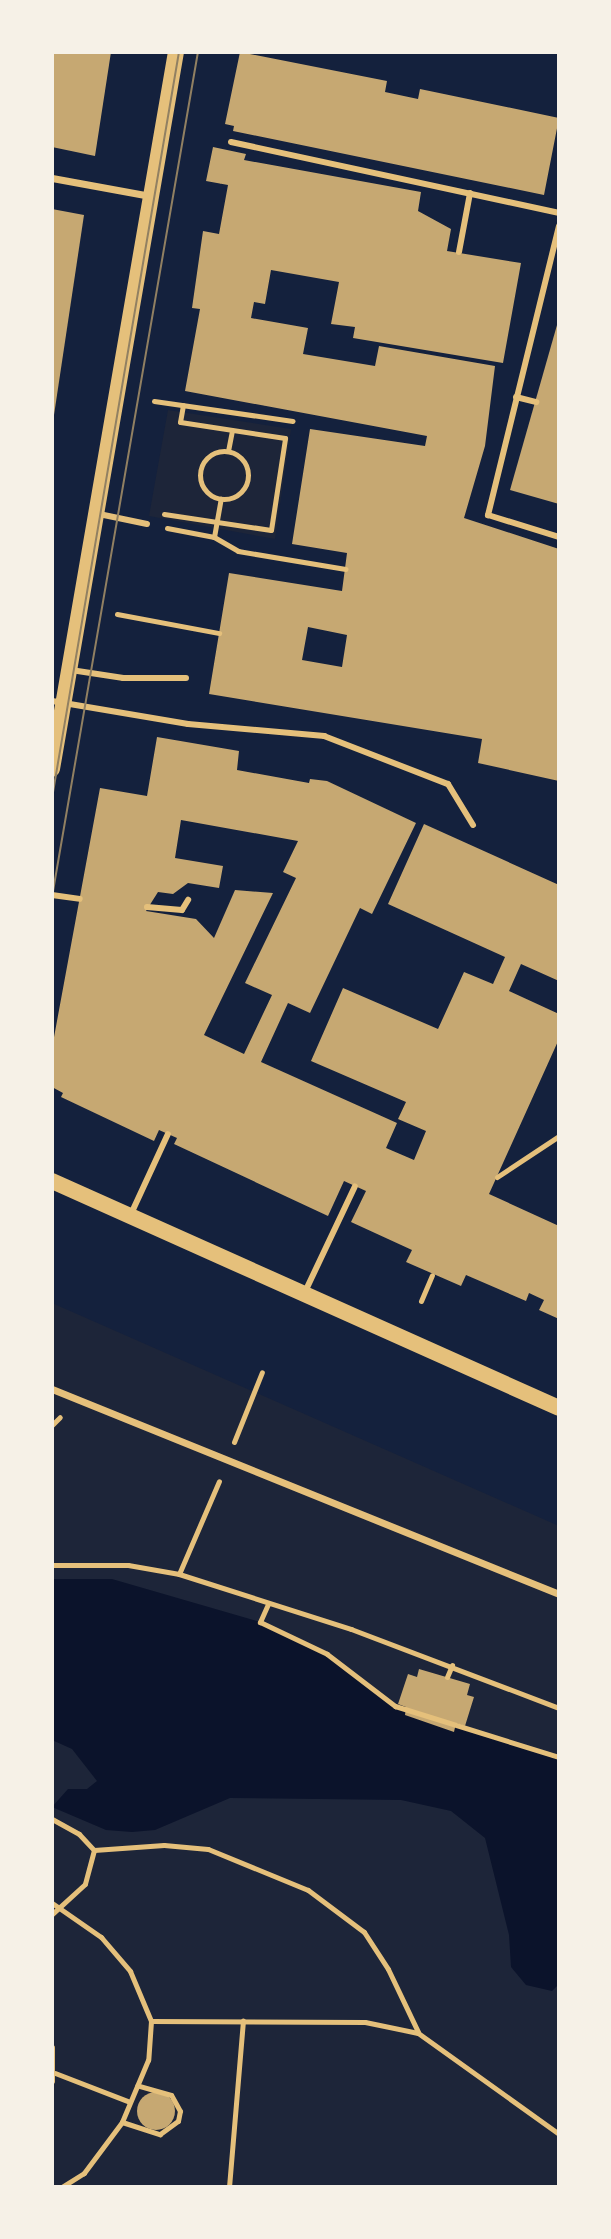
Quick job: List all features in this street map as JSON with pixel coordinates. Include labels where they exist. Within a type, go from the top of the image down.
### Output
[{"type":"main road","points":[[52,769],[58,702],[70,669],[176,52]]},
{"type":"main road","points":[[52,1181],[559,1408]]},
{"type":"street","points":[[52,178],[150,196]]},
{"type":"street","points":[[52,1389],[559,1594]]},
{"type":"lane","points":[[231,142],[559,213]]},
{"type":"lane","points":[[459,252],[470,193]]},
{"type":"lane","points":[[559,226],[488,515],[559,537]]},
{"type":"lane","points":[[516,397],[536,402]]},
{"type":"lane","points":[[96,513],[147,524]]},
{"type":"lane","points":[[70,669],[123,678],[186,678]]},
{"type":"lane","points":[[58,702],[229,730],[324,736],[448,784],[473,825]]},
{"type":"lane","points":[[52,895],[80,899]]},
{"type":"lane","points":[[147,907],[182,910],[188,900]]},
{"type":"lane","points":[[130,1215],[168,1134]]},
{"type":"lane","points":[[304,1294],[355,1186]]},
{"type":"path","points":[[154,401],[293,421]]},
{"type":"path","points":[[163,514],[271,530],[285,438],[180,422],[183,405]]},
{"type":"path","points":[[228,451],[232,430]]},
{"type":"path","points":[[228,451],[242,459],[247,481],[239,495],[221,499],[203,488],[200,473],[206,459],[228,451]]},
{"type":"path","points":[[214,537],[221,499]]},
{"type":"path","points":[[147,524],[214,537],[238,551],[346,569]]},
{"type":"path","points":[[117,614],[219,633]]},
{"type":"path","points":[[497,1177],[559,1136]]},
{"type":"path","points":[[421,1301],[432,1275]]},
{"type":"path","points":[[254,1391],[262,1372]]},
{"type":"path","points":[[179,1574],[183,1564]]},
{"type":"path","points":[[52,1565],[128,1565],[179,1574],[452,1665],[559,1708]]},
{"type":"path","points":[[268,1604],[260,1622],[327,1654],[395,1706],[559,1757]]},
{"type":"path","points":[[447,1677],[452,1665]]},
{"type":"path","points":[[52,1819],[79,1834],[94,1850]]},
{"type":"path","points":[[94,1850],[164,1845],[208,1849],[308,1890],[364,1932],[388,1969],[418,2033]]},
{"type":"path","points":[[52,1914],[85,1884],[94,1850]]},
{"type":"path","points":[[52,1903],[101,1937],[130,1971],[151,2021],[148,2060],[122,2122],[84,2173],[62,2187]]},
{"type":"path","points":[[151,2021],[365,2022],[418,2033],[559,2134]]},
{"type":"path","points":[[229,2187],[243,2021]]},
{"type":"path","points":[[52,2047],[55,2073],[52,2081]]},
{"type":"path","points":[[55,2073],[130,2102]]},
{"type":"path","points":[[122,2122],[160,2134],[178,2121],[180,2111],[171,2095],[137,2085]]},
{"type":"shaded area","points":[[168,410],[291,429],[275,539],[149,516]]},
{"type":"shaded area","points":[[52,1303],[559,1526],[559,2187],[52,2187]]},
{"type":"shaded area","points":[[52,1579],[112,1579],[260,1622],[328,1654],[396,1706],[559,1757],[559,1984],[552,1991],[526,1985],[511,1967],[509,1935],[485,1838],[451,1811],[401,1800],[230,1798],[155,1830],[132,1832],[106,1830],[52,1807],[68,1789],[87,1789],[97,1781],[72,1749],[52,1740]]},
{"type":"building","points":[[52,52],[111,52],[95,156],[52,147]]},
{"type":"building","points":[[240,52],[387,81],[385,92],[418,99],[420,89],[559,118],[544,195],[233,131],[234,126],[225,124]]},
{"type":"building","points":[[213,147],[246,154],[244,160],[421,192],[418,211],[451,229],[447,251],[521,263],[503,363],[353,338],[355,327],[331,324],[339,282],[271,270],[265,304],[254,302],[251,318],[308,328],[303,354],[375,366],[379,346],[495,366],[485,446],[464,518],[559,549],[559,781],[478,763],[482,739],[209,694],[229,573],[342,591],[347,553],[292,544],[310,429],[425,446],[427,436],[185,391],[200,309],[192,308],[203,231],[219,234],[228,185],[206,181]],"holes":[[[308,627],[347,635],[342,667],[302,660]]]},
{"type":"building","points":[[52,209],[84,215],[54,415],[52,414]]},
{"type":"building","points":[[559,318],[559,504],[510,490]]},
{"type":"building","points":[[157,737],[239,751],[237,770],[309,783],[310,779],[327,781],[416,823],[372,914],[360,908],[310,1013],[288,1003],[261,1062],[397,1123],[386,1148],[414,1160],[426,1131],[398,1119],[406,1102],[311,1061],[343,988],[438,1029],[464,972],[493,984],[505,957],[388,904],[424,824],[559,885],[559,981],[521,964],[509,991],[559,1014],[559,1039],[489,1194],[559,1226],[559,1319],[539,1310],[544,1300],[529,1293],[526,1301],[466,1275],[461,1286],[406,1262],[412,1250],[351,1222],[366,1191],[344,1181],[328,1216],[174,1144],[177,1138],[159,1130],[154,1141],[61,1097],[63,1093],[52,1087],[52,1048],[100,788],[147,796]],"holes":[[[181,820],[298,841],[283,872],[296,878],[245,983],[272,995],[244,1054],[204,1035],[273,893],[235,890],[214,938],[196,919],[146,911],[158,892],[173,894],[188,883],[219,888],[223,866],[175,858]]]},
{"type":"building","points":[[419,1669],[470,1684],[467,1695],[474,1697],[465,1726],[456,1723],[454,1732],[405,1715],[406,1707],[398,1704],[408,1674],[417,1677]]},
{"type":"building","points":[[156,2092],[169,2098],[175,2111],[169,2124],[156,2130],[143,2124],[137,2111],[143,2098]]},
{"type":"tram line","points":[[52,798],[179,52]]},
{"type":"tram line","points":[[52,897],[198,52]]}]
